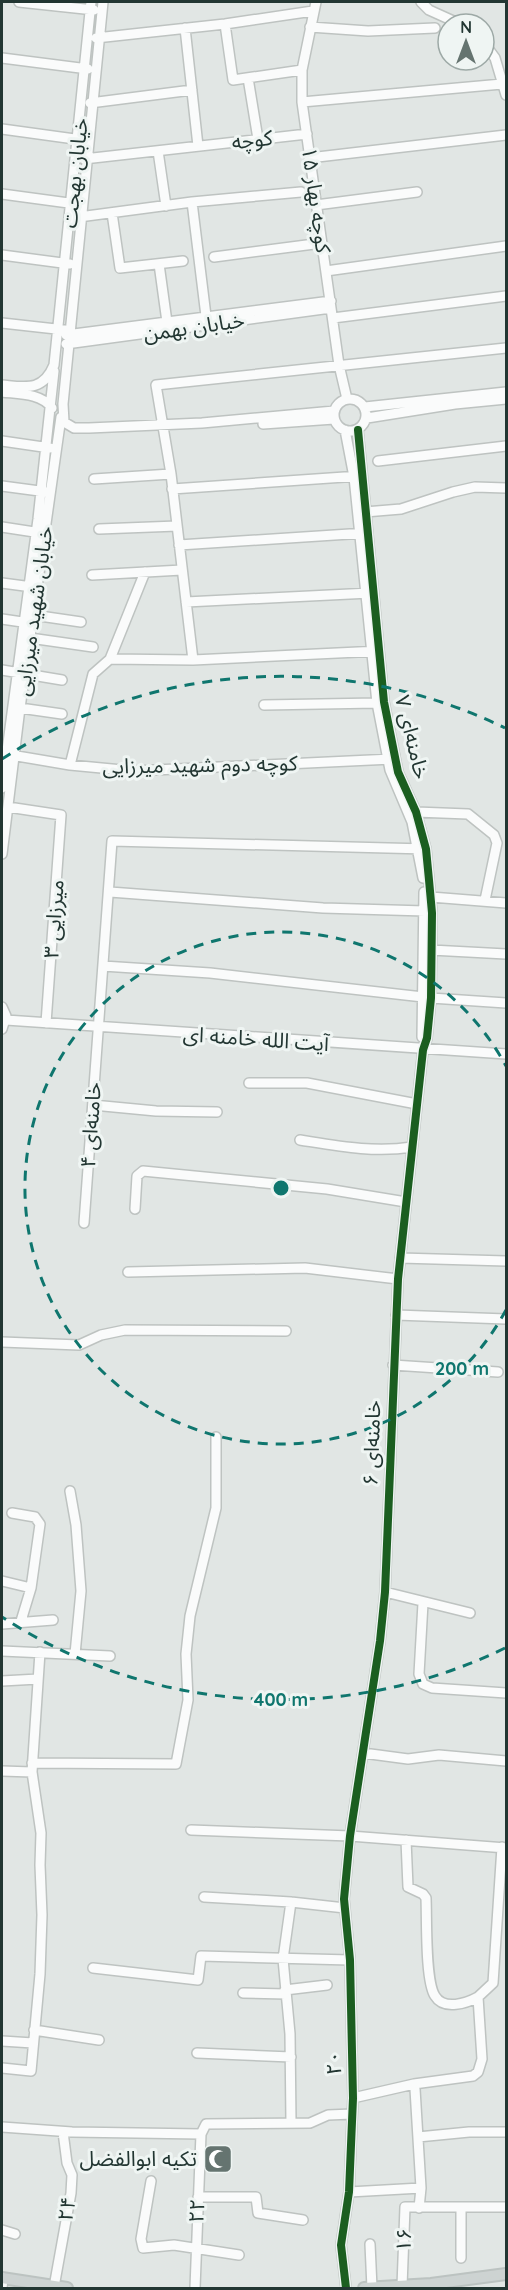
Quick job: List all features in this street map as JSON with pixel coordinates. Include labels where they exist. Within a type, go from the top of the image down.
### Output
[{"type":"main road","points":[[364,2289],[507,2274]]},
{"type":"main road","points":[[2,2281],[67,2289]]},
{"type":"street","points":[[19,2],[103,6]]},
{"type":"street","points":[[79,2],[91,5]]},
{"type":"street","points":[[421,2],[436,13]]},
{"type":"street","name":"خیابان بهجت","points":[[54,365],[91,5]]},
{"type":"street","name":"خیابان بهجت","points":[[66,377],[103,6]]},
{"type":"street","points":[[88,38],[225,24],[314,6]]},
{"type":"street","name":"کوچه بهار ۱۵","points":[[314,6],[302,70],[302,102],[339,365],[346,399]]},
{"type":"street","points":[[225,24],[233,81],[302,70]]},
{"type":"street","points":[[310,27],[368,31],[435,28]]},
{"type":"street","points":[[185,28],[198,146]]},
{"type":"street","points":[[2,58],[96,71]]},
{"type":"street","points":[[496,62],[507,95]]},
{"type":"street","points":[[248,78],[258,139]]},
{"type":"street","points":[[302,102],[502,84]]},
{"type":"street","points":[[82,103],[192,90]]},
{"type":"street","points":[[2,129],[90,142]]},
{"type":"street","name":"کوچه","points":[[76,159],[88,160],[306,134]]},
{"type":"street","points":[[309,158],[507,135]]},
{"type":"street","points":[[158,151],[166,206]]},
{"type":"street","points":[[70,216],[83,217],[192,202],[301,192]]},
{"type":"street","points":[[316,205],[417,192]]},
{"type":"street","points":[[2,194],[84,204]]},
{"type":"street","points":[[192,202],[206,316]]},
{"type":"street","points":[[112,213],[120,268],[183,261]]},
{"type":"street","points":[[214,257],[322,243]]},
{"type":"street","points":[[326,271],[507,246]]},
{"type":"street","points":[[2,255],[78,265]]},
{"type":"street","points":[[159,264],[167,322]]},
{"type":"street","points":[[332,309],[507,296]]},
{"type":"street","name":"خیابان بهمن","points":[[71,336],[206,316],[332,309]]},
{"type":"street","name":"خیابان بهمن","points":[[58,337],[332,309]]},
{"type":"street","points":[[2,322],[58,337],[71,336]]},
{"type":"street","points":[[193,660],[171,474],[156,385],[507,348]]},
{"type":"street","points":[[2,385],[31,388],[51,374],[54,365]]},
{"type":"street","name":"خیابان شهید میرزایی","points":[[10,716],[20,708],[21,674],[46,492],[46,447],[54,365]]},
{"type":"street","points":[[32,396],[52,390],[66,377]]},
{"type":"street","name":"خیابان شهید میرزایی","points":[[46,492],[57,449],[66,377]]},
{"type":"street","points":[[2,392],[32,396],[45,401],[51,406],[60,429],[70,434],[334,415]]},
{"type":"street","points":[[365,407],[507,392]]},
{"type":"street","points":[[346,399],[355,399],[365,407],[367,418],[358,430],[345,430],[338,426],[334,415],[339,403],[346,399]]},
{"type":"street","points":[[367,418],[454,404],[507,399]]},
{"type":"street","points":[[63,404],[64,422],[67,426],[74,428],[163,427]]},
{"type":"street","name":"خامنه‌ای ۷","points":[[345,430],[365,512],[363,533]]},
{"type":"street","name":"خامنه‌ای ۷","points":[[358,430],[358,476],[375,651],[377,703],[398,790],[412,813],[422,849],[431,897],[431,950],[423,1050]]},
{"type":"street","points":[[2,441],[57,449]]},
{"type":"street","points":[[378,461],[507,446]]},
{"type":"street","points":[[94,479],[171,474]]},
{"type":"street","points":[[172,489],[358,476]]},
{"type":"street","points":[[2,486],[46,492]]},
{"type":"street","points":[[365,512],[401,509],[475,487],[507,488]]},
{"type":"street","points":[[99,529],[177,526]]},
{"type":"street","points":[[2,527],[41,533]]},
{"type":"street","points":[[179,545],[363,533]]},
{"type":"street","points":[[92,575],[182,570]]},
{"type":"street","points":[[70,765],[88,685],[93,674],[110,659],[145,572]]},
{"type":"street","points":[[2,583],[33,587]]},
{"type":"street","points":[[186,602],[370,593]]},
{"type":"street","points":[[2,619],[81,622]]},
{"type":"street","name":"خیابان شهید میرزایی","points":[[2,854],[8,807],[4,783],[10,755],[10,716],[30,638],[30,620]]},
{"type":"street","points":[[30,638],[93,647]]},
{"type":"street","points":[[110,659],[193,660],[375,651]]},
{"type":"street","name":"خامنه‌ای ۷","points":[[375,651],[391,759]]},
{"type":"street","points":[[2,670],[62,680]]},
{"type":"street","points":[[264,705],[377,703]]},
{"type":"street","points":[[20,708],[62,714]]},
{"type":"street","name":"کوچه دوم شهید میرزایی","points":[[10,755],[70,765],[133,771],[391,759]]},
{"type":"street","name":"میرزایی ۳","points":[[8,807],[61,815],[46,1023]]},
{"type":"street","points":[[412,813],[468,814],[494,835],[497,843],[485,900]]},
{"type":"street","name":"خامنه‌ای ۴","points":[[84,1223],[112,841],[422,849]]},
{"type":"street","name":"خامنه‌ای ۷","points":[[422,849],[427,998]]},
{"type":"street","points":[[110,892],[323,908],[425,911]]},
{"type":"street","points":[[431,897],[507,903]]},
{"type":"street","points":[[431,950],[507,954]]},
{"type":"street","points":[[103,966],[210,973],[427,998],[507,1003]]},
{"type":"street","points":[[2,1007],[5,1012],[4,1025]]},
{"type":"street","name":"آیت الله خامنه ای","points":[[4,1025],[46,1023],[507,1054]]},
{"type":"street","name":"خامنه‌ای ۶","points":[[350,1836],[380,1641],[385,1592],[398,1279],[423,1050]]},
{"type":"street","points":[[249,1083],[308,1083],[417,1104]]},
{"type":"street","points":[[93,1106],[156,1111],[217,1112]]},
{"type":"street","points":[[300,1140],[370,1150],[388,1151],[412,1148]]},
{"type":"street","points":[[135,1209],[137,1176],[143,1171],[327,1189],[406,1202]]},
{"type":"street","points":[[400,1258],[507,1262]]},
{"type":"street","points":[[128,1272],[305,1268],[398,1279]]},
{"type":"street","points":[[396,1315],[507,1319]]},
{"type":"street","points":[[2,1342],[79,1345],[101,1335],[125,1330],[286,1331]]},
{"type":"street","points":[[393,1365],[498,1372]]},
{"type":"street","points":[[2,1771],[176,1764],[188,1700],[186,1654],[190,1616],[216,1508],[216,1437]]},
{"type":"street","points":[[70,1491],[76,1525],[81,1592],[75,1654]]},
{"type":"street","points":[[12,1513],[36,1516],[39,1520],[31,1588],[21,1621]]},
{"type":"street","points":[[2,1581],[31,1588]]},
{"type":"street","points":[[385,1592],[470,1613]]},
{"type":"street","points":[[423,1603],[419,1674],[423,1684],[432,1688],[507,1693]]},
{"type":"street","points":[[2,1624],[53,1620]]},
{"type":"street","points":[[2,1652],[110,1656]]},
{"type":"street","points":[[2,2068],[31,2071],[40,1974],[41,1833],[32,1768],[40,1652]]},
{"type":"street","points":[[2,1681],[38,1679]]},
{"type":"street","points":[[363,1753],[408,1759],[439,1755],[507,1761]]},
{"type":"street","points":[[191,1830],[350,1836],[406,1840],[504,1847],[502,1926],[493,1983],[469,2002],[450,2004],[442,2002],[435,1996],[430,1976],[426,1898],[423,1894],[408,1887],[406,1840]]},
{"type":"street","name":"۲۰","points":[[346,2289],[341,2245],[349,2192],[353,2098],[350,1960],[345,1908],[350,1836]]},
{"type":"street","points":[[204,1897],[345,1908]]},
{"type":"street","points":[[291,1902],[283,1959],[291,2057],[291,2123]]},
{"type":"street","points":[[93,1968],[198,1980],[201,1956],[350,1960]]},
{"type":"street","points":[[243,1993],[285,1992],[327,1985]]},
{"type":"street","points":[[353,2098],[472,2076],[478,2072],[482,2059],[478,1997]]},
{"type":"street","points":[[34,2030],[99,2040]]},
{"type":"street","points":[[2,2041],[33,2043]]},
{"type":"street","points":[[197,2053],[291,2057]]},
{"type":"street","points":[[415,2089],[421,2188],[419,2208],[507,2207]]},
{"type":"street","points":[[2,2127],[63,2132],[201,2134],[206,2124],[310,2123],[328,2115],[352,2114]]},
{"type":"street","name":"۲۴","points":[[52,2287],[72,2175],[63,2132]]},
{"type":"street","points":[[418,2137],[469,2132],[507,2132]]},
{"type":"street","name":"۲۲","points":[[195,2289],[201,2134]]},
{"type":"street","points":[[151,2181],[141,2239],[143,2247],[174,2245],[239,2255]]},
{"type":"street","points":[[349,2192],[421,2188]]},
{"type":"street","points":[[198,2197],[256,2197],[258,2213],[303,2220]]},
{"type":"street","name":"۱۶","points":[[402,2286],[405,2208],[419,2208]]},
{"type":"street","points":[[461,2208],[461,2258]]},
{"type":"street","points":[[2,2230],[15,2234]]},
{"type":"street","points":[[370,2244],[372,2288]]},
{"type":"cycle path","points":[[346,2288],[341,2245],[349,2192],[353,2098],[350,1960],[344,1899],[350,1836],[380,1641],[385,1592],[398,1279],[423,1050],[427,1038],[431,998],[432,913],[426,849],[416,812],[398,772],[384,702],[358,430]]},
{"type":"place","name":"تکیه ابوالفضل","points":[[218,2159]]}]
